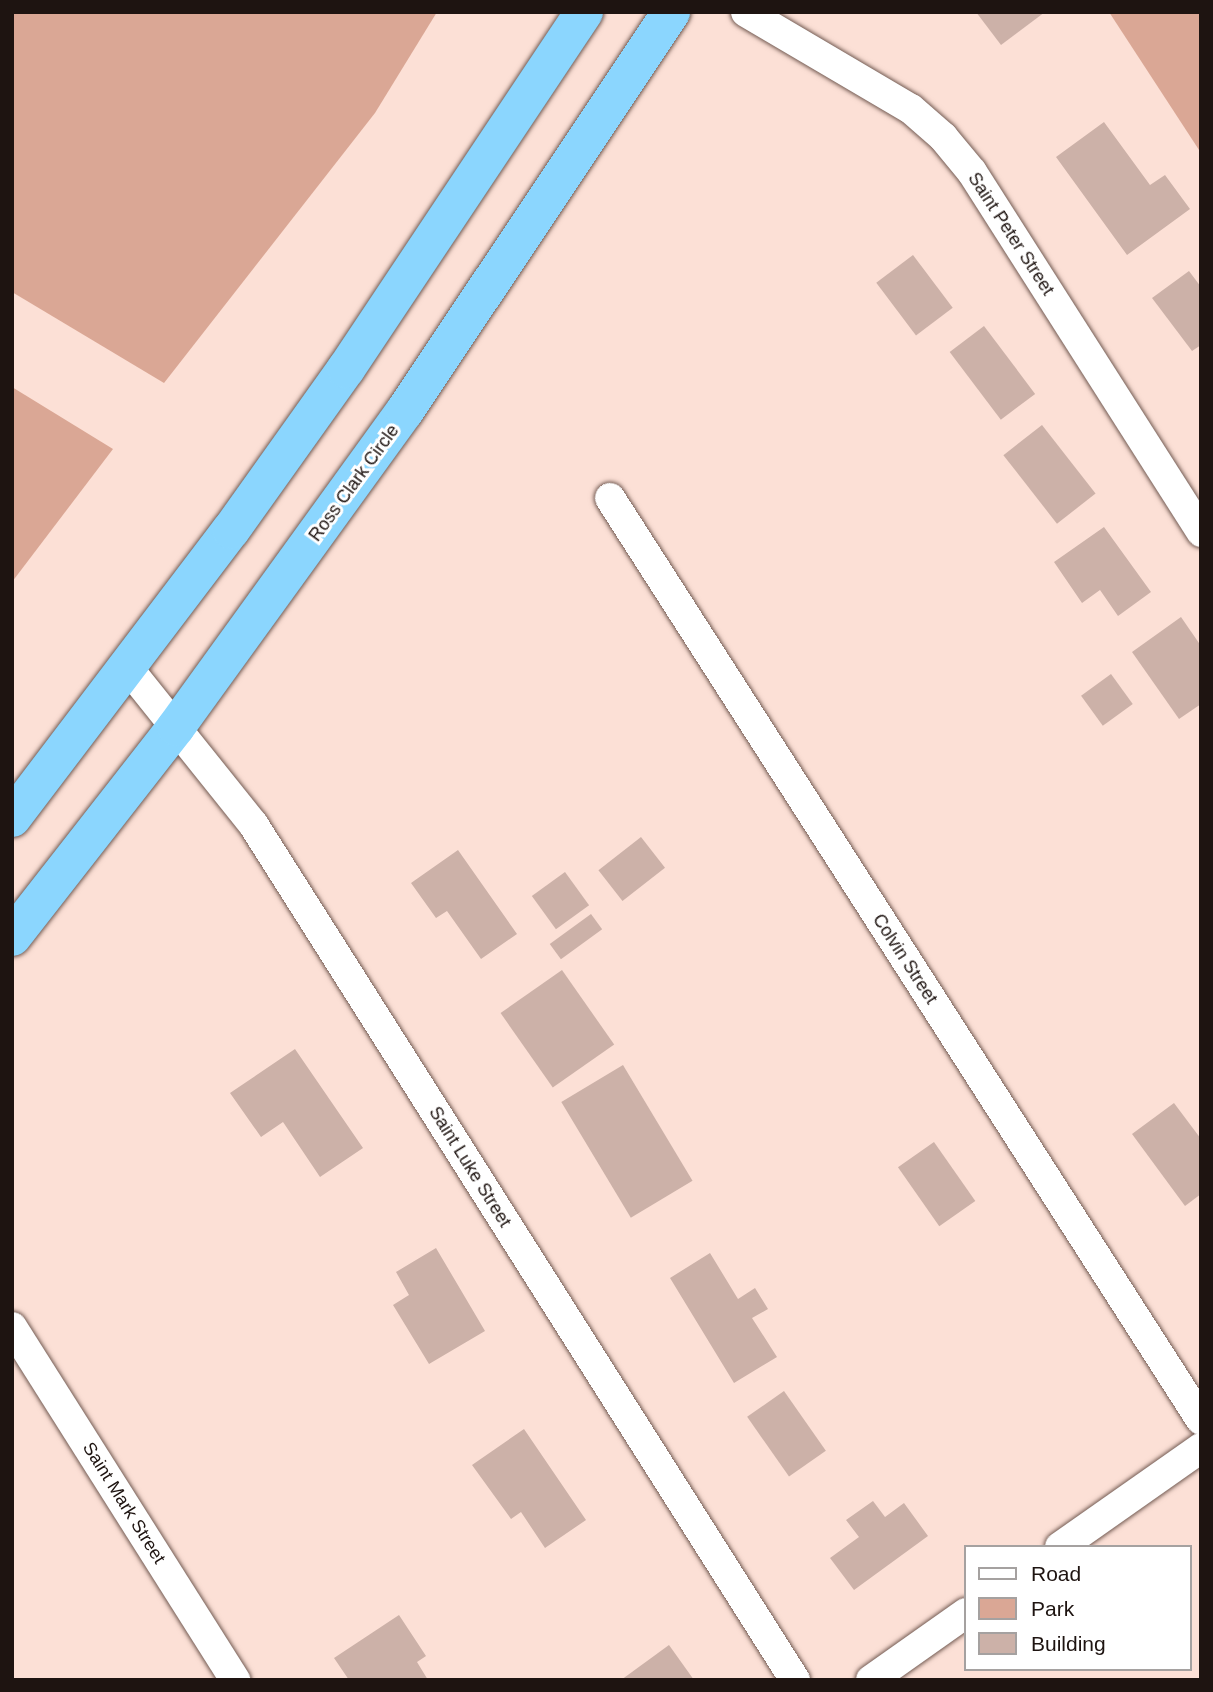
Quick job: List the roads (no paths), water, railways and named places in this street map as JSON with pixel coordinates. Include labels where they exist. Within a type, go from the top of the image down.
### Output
[{"type":"highway","points":[[12,818],[128,668],[361,347],[584,12]]},
{"type":"highway","name":"Ross Clark Circle","points":[[12,937],[176,727],[494,284],[671,12]]},
{"type":"street","name":"Saint Peter Street","points":[[746,12],[911,108],[943,137],[972,172],[1201,532]]},
{"type":"street","name":"Colvin Street","points":[[610,498],[1201,1420]]},
{"type":"street","name":"Saint Luke Street","points":[[128,668],[253,824],[795,1680]]},
{"type":"street","name":"Saint Mark Street","points":[[12,1327],[235,1680]]},
{"type":"street","points":[[1063,1545],[1201,1448]]},
{"type":"street","points":[[871,1680],[964,1614]]}]
